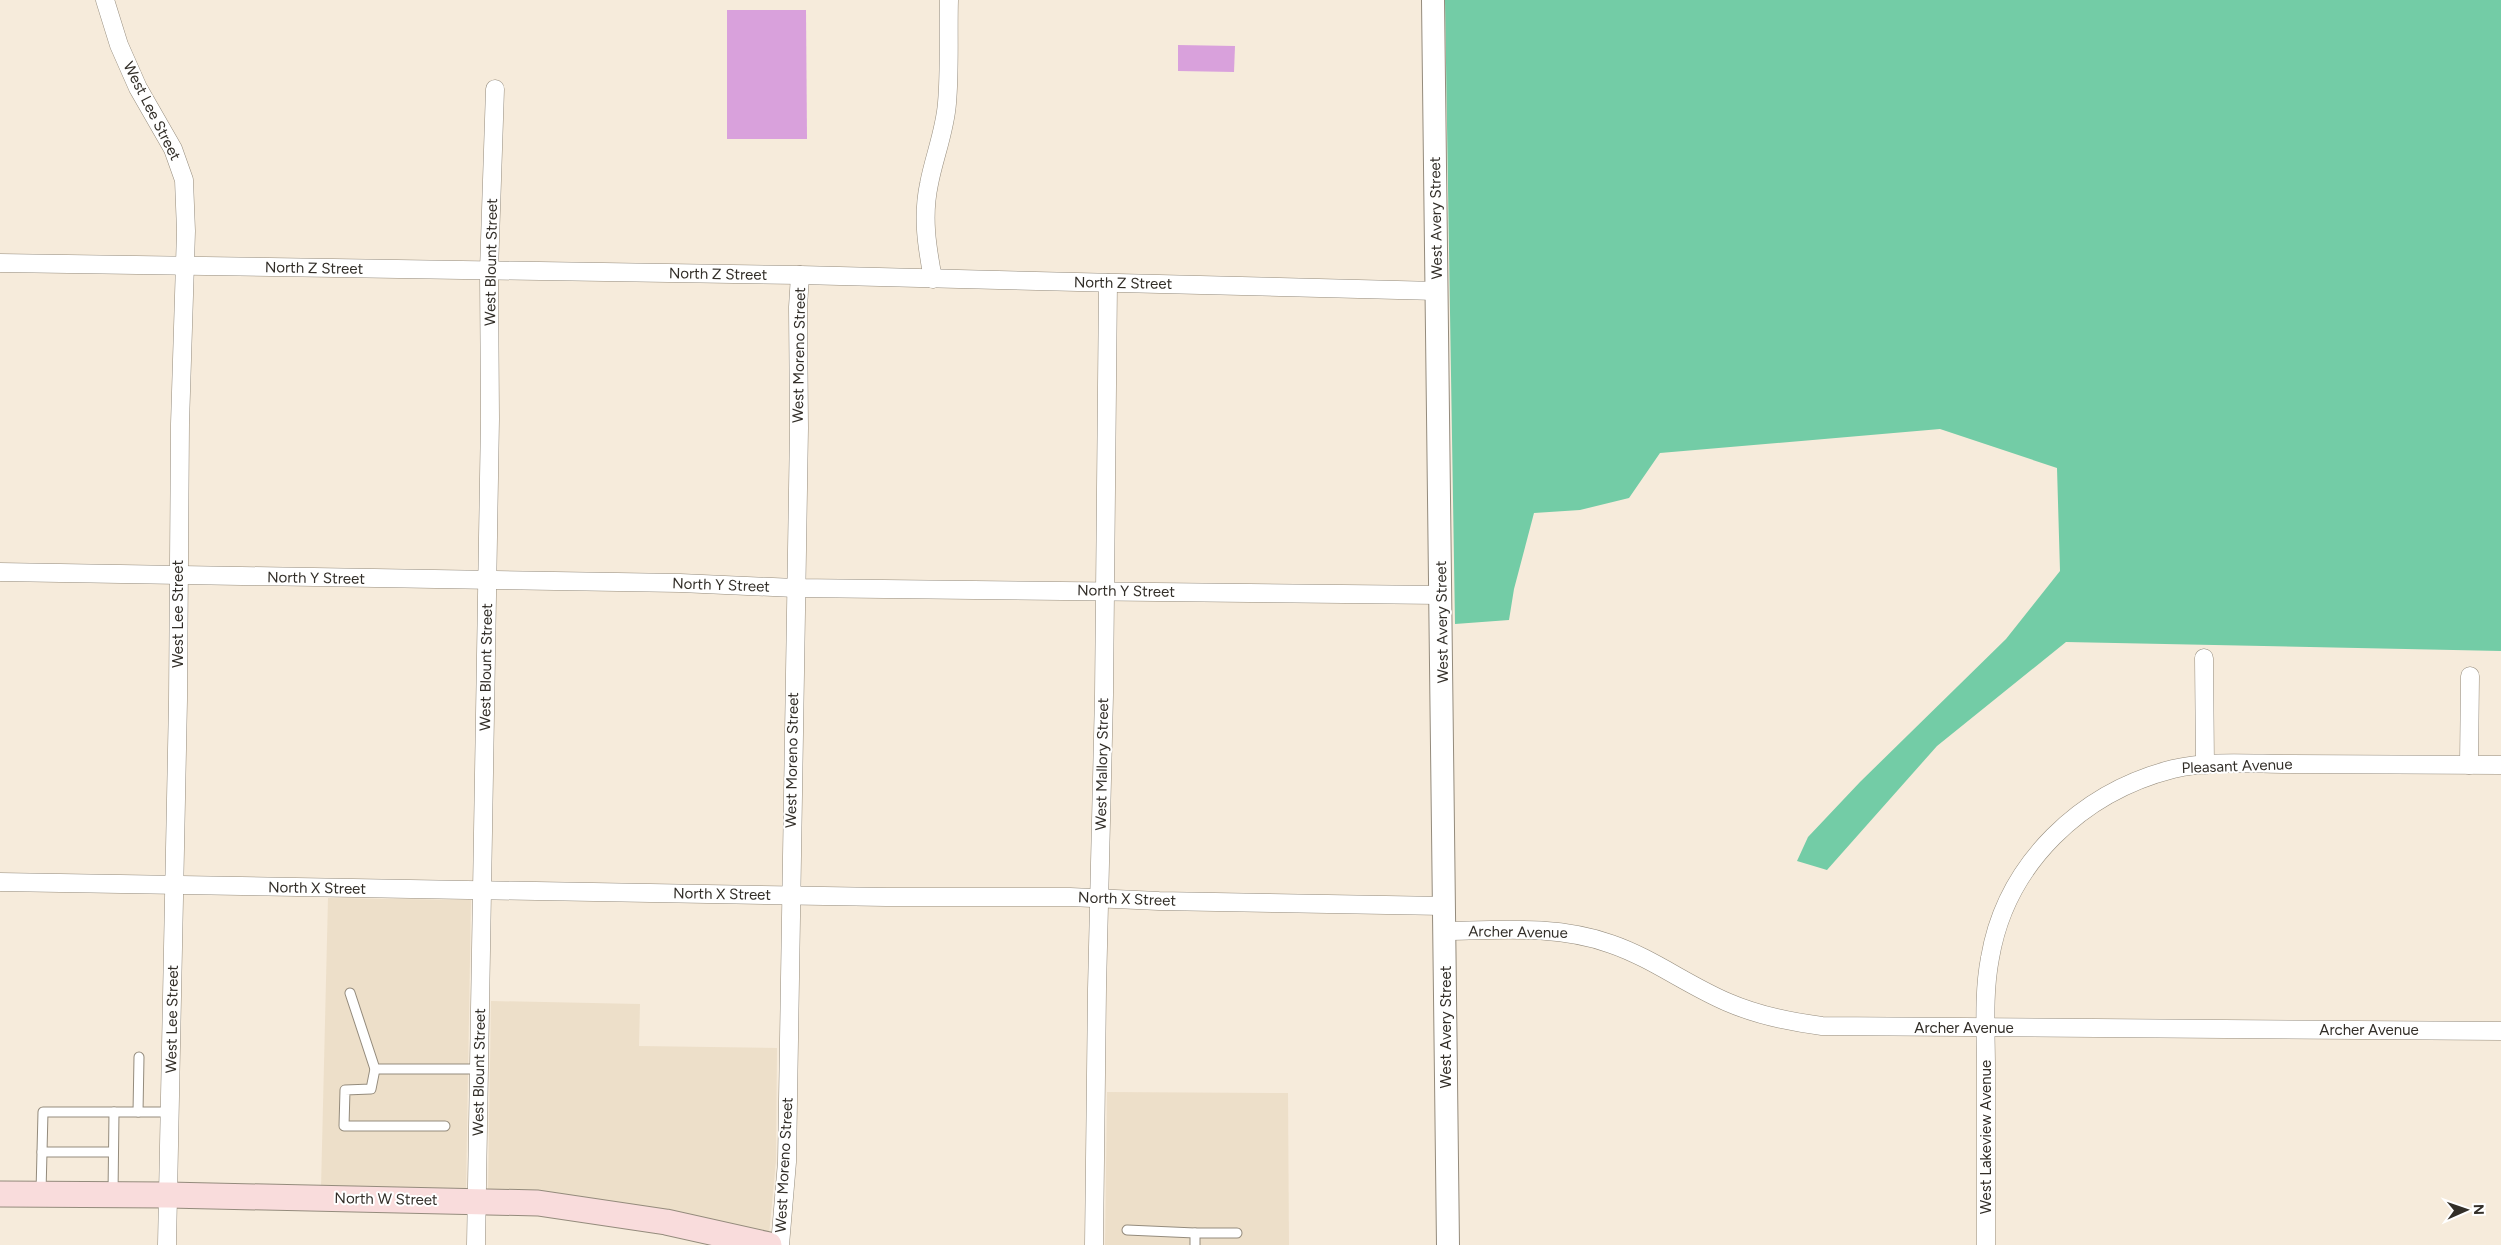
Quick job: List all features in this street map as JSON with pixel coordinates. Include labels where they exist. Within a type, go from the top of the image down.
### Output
[{"type":"main road","name":"North W Street","points":[[0,1194],[168,1195],[477,1201],[538,1204],[612,1212],[769,1245]]},
{"type":"street","name":"West Lee Street","points":[[105,0],[119,45],[138,88],[179,162],[184,180],[185,266],[178,574],[168,1245]]},
{"type":"street","points":[[933,279],[926,246],[925,216],[928,185],[942,136],[947,104],[949,0]]},
{"type":"street","name":"West Avery Street","points":[[1434,0],[1448,1245]]},
{"type":"street","name":"West Blount Street","points":[[476,1245],[490,419],[489,271],[495,89]]},
{"type":"street","name":"North Z Street","points":[[0,263],[800,276],[1437,290]]},
{"type":"street","name":"West Moreno Street","points":[[780,1245],[787,1162],[794,588],[799,428],[798,306],[800,276]]},
{"type":"street","name":"West Mallory Street","points":[[1094,1245],[1108,283]]},
{"type":"street","name":"North Y Street","points":[[0,572],[487,580],[794,588],[1442,595]]},
{"type":"street","points":[[2204,658],[2205,766]]},
{"type":"street","points":[[2469,765],[2470,676]]},
{"type":"street","name":"Pleasant Avenue","points":[[1986,1028],[1986,979],[1996,932],[2014,889],[2040,850],[2076,815],[2116,790],[2138,780],[2173,769],[2205,766],[2501,765]]},
{"type":"street","name":"North X Street","points":[[0,882],[1099,898],[1444,906]]},
{"type":"street","name":"Archer Avenue","points":[[1445,931],[1508,930],[1574,933],[1634,953],[1727,1003],[1762,1015],[1798,1023],[1848,1027],[2501,1031]]},
{"type":"street","name":"West Lakeview Avenue","points":[[1986,1028],[1986,1245]]},
{"type":"lane","points":[[350,993],[375,1069],[371,1089],[345,1090],[344,1126],[445,1126]]},
{"type":"lane","points":[[138,1112],[139,1057]]},
{"type":"lane","points":[[375,1069],[479,1069]]},
{"type":"lane","points":[[41,1194],[42,1112],[170,1112]]},
{"type":"lane","points":[[113,1194],[114,1112]]},
{"type":"lane","points":[[42,1152],[113,1152]]},
{"type":"lane","points":[[1126,1230],[1237,1233]]},
{"type":"lane","points":[[1195,1233],[1195,1245]]},
{"type":"shaded area","points":[[328,898],[471,900],[466,1191],[321,1188]]},
{"type":"shaded area","points":[[491,1001],[640,1004],[639,1046],[777,1048],[776,1161],[769,1235],[488,1192]]},
{"type":"shaded area","points":[[1107,1092],[1288,1093],[1289,1245],[1105,1245]]},
{"type":"green space","points":[[1445,0],[2501,0],[2501,651],[2066,642],[1937,746],[1827,870],[1797,861],[1808,837],[1860,782],[2006,639],[2060,571],[2057,468],[1940,429],[1660,453],[1629,498],[1580,510],[1534,513],[1514,589],[1509,620],[1455,624]]},
{"type":"building","points":[[727,10],[806,10],[807,139],[727,139]]},
{"type":"building","points":[[1178,45],[1235,46],[1234,72],[1178,71]]}]
